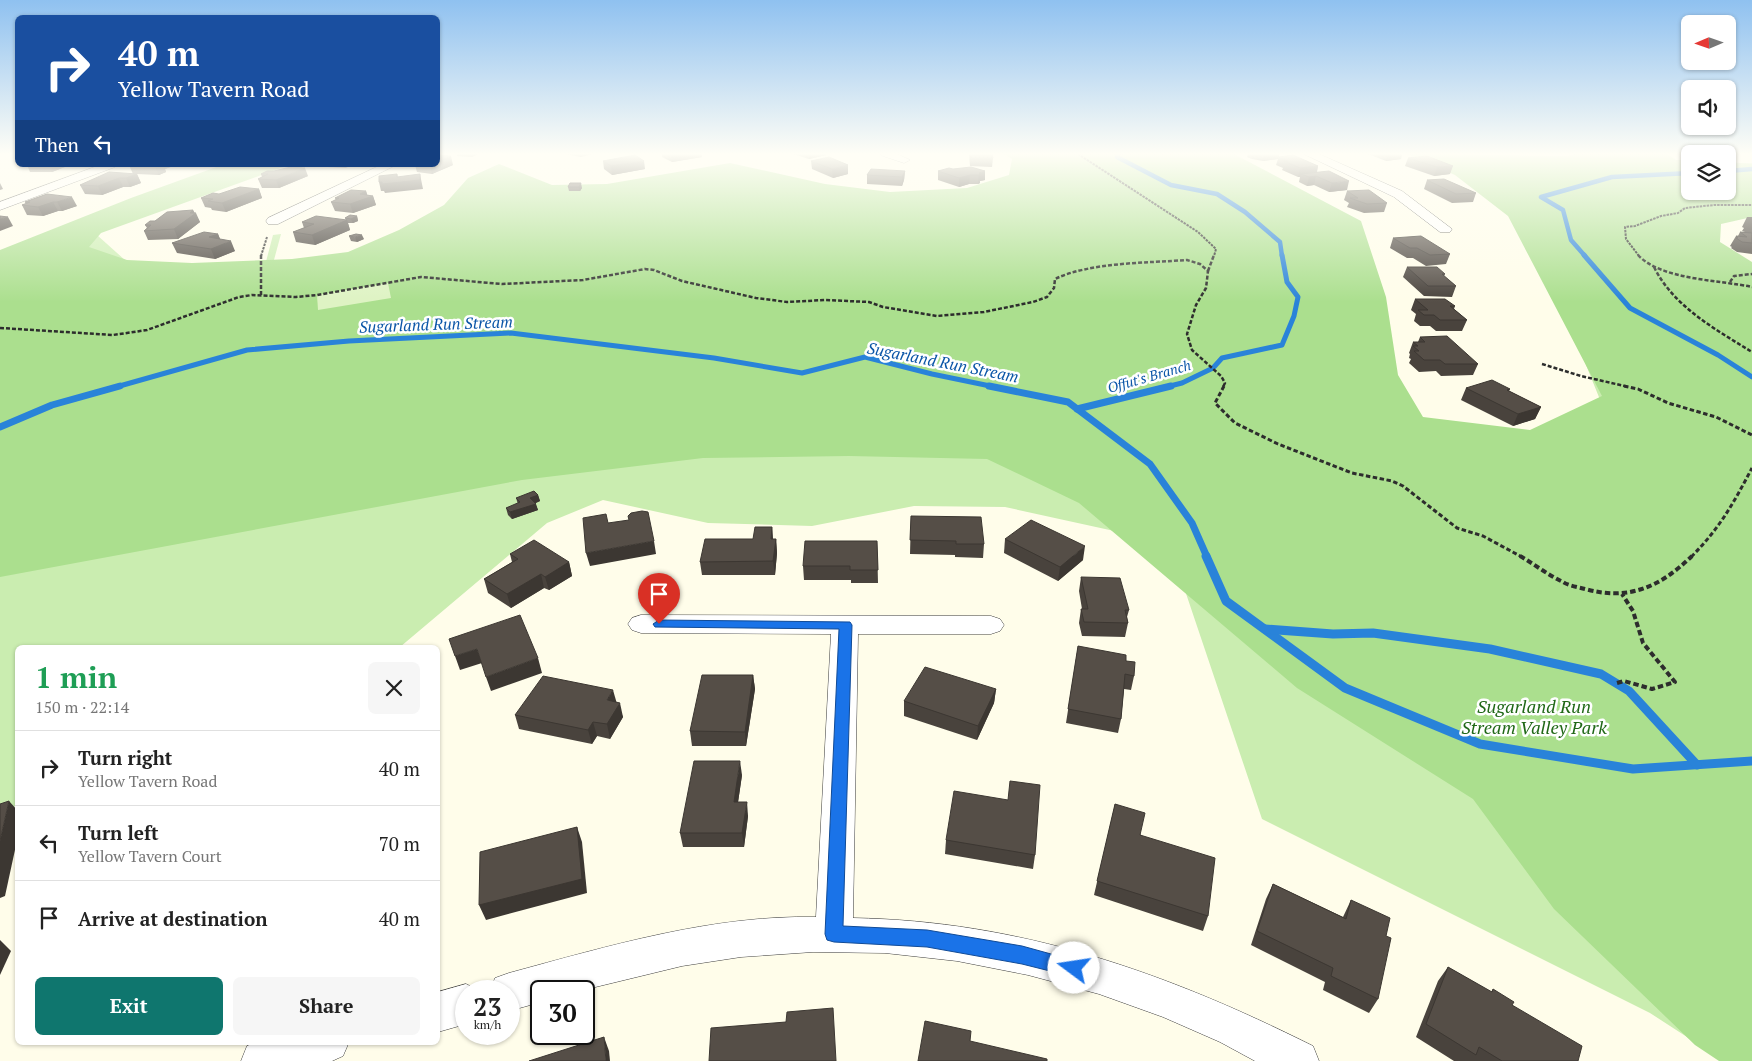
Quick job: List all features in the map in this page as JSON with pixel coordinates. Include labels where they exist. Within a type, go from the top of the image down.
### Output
[{"type":"street","points":[[273,221],[310,204]]},
{"type":"street","points":[[1411,204],[1445,229]]},
{"type":"street","points":[[640,624],[991,625]]},
{"type":"street","points":[[834,934],[846,625]]},
{"type":"street","points":[[520,989],[646,954],[741,939],[834,934],[927,939],[1022,955],[1074,968],[1177,1003],[1271,1046],[1298,1061]]},
{"type":"street","points":[[440,1011],[455,1007]]},
{"type":"street","points":[[262,1061],[318,1045]]},
{"type":"path","points":[[1154,204],[1198,232],[1216,249],[1208,271],[1206,288],[1196,305],[1187,334],[1192,350],[1221,376],[1225,383],[1215,403],[1235,423],[1278,444],[1352,473],[1392,481],[1403,486],[1447,522],[1508,548],[1564,583],[1603,594],[1622,594],[1654,585],[1678,569],[1705,543],[1728,514],[1752,468]]},
{"type":"path","points":[[1752,205],[1714,205],[1685,208],[1678,212],[1625,228],[1625,237],[1641,258],[1654,266],[1670,272],[1752,287]]},
{"type":"path","points":[[261,295],[261,256],[273,221]]},
{"type":"path","points":[[0,328],[129,334],[174,322],[239,297],[316,295],[421,277],[502,284],[583,280],[645,270],[654,270],[682,281],[756,298],[787,302],[825,300],[869,302],[912,312],[947,316],[984,312],[1033,302],[1047,297],[1054,288],[1055,279],[1067,273],[1091,268],[1187,260],[1200,264],[1208,271]]},
{"type":"path","points":[[1654,266],[1658,278],[1686,308],[1752,352]]},
{"type":"path","points":[[1730,282],[1734,276],[1752,274]]},
{"type":"path","points":[[1542,364],[1581,376],[1638,389],[1668,403],[1716,417],[1752,434]]},
{"type":"path","points":[[1617,683],[1624,681],[1652,689],[1675,682],[1643,643],[1633,612],[1622,594]]},
{"type":"green space","name":"Sugarland Run Stream Valley Park","points":[[117,204],[183,204],[101,233],[89,247],[127,260],[192,263],[292,259],[348,252],[399,230],[445,204],[1328,204],[1361,221],[1386,297],[1398,375],[1423,417],[1530,430],[1602,396],[1508,216],[1492,204],[1752,204],[1752,217],[1721,224],[1720,242],[1752,262],[1752,1061],[1719,1061],[1695,1045],[1554,909],[1473,799],[1297,688],[1079,503],[987,459],[849,456],[703,458],[522,480],[0,577],[0,250]]},
{"type":"green space","name":"Sugarland Run Stream Valley Park","points":[[1521,204],[1752,204],[1752,213],[1704,211],[1752,1061],[1724,1061],[1650,1013],[1262,819],[1169,543],[1005,507],[914,506],[812,526],[708,523],[603,500],[547,523],[402,645],[15,645],[15,806],[0,809],[0,269],[97,235],[155,287],[263,273],[273,235],[281,234],[271,271],[1315,347],[1470,466],[1613,432]]},
{"type":"green space","points":[[388,283],[391,298],[318,310],[317,295]]},
{"type":"building","points":[[26,204],[48,204],[38,207],[22,205]]},
{"type":"building","points":[[193,210],[190,213],[196,213],[174,229],[144,231],[151,225],[145,225],[150,221],[155,221],[167,212]]},
{"type":"building","points":[[350,215],[357,216],[351,219],[345,218]]},
{"type":"building","points":[[316,216],[347,220],[312,235],[293,232],[314,224],[302,222]]},
{"type":"building","points":[[204,232],[218,234],[209,237],[231,241],[211,249],[172,243]]},
{"type":"building","points":[[1740,232],[1752,233],[1752,243],[1742,242],[1736,238],[1738,238],[1736,236],[1747,237]]},
{"type":"building","points":[[356,234],[362,235],[349,236]]},
{"type":"building","points":[[1421,236],[1450,254],[1430,255],[1417,248],[1410,248],[1393,238]]},
{"type":"building","points":[[1407,267],[1437,267],[1456,286],[1428,286]]},
{"type":"building","points":[[1415,299],[1445,299],[1455,306],[1450,306],[1467,320],[1440,320],[1434,315],[1424,315],[1418,310],[1428,310]]},
{"type":"building","points":[[1447,336],[1478,364],[1445,364],[1440,360],[1424,360],[1414,351],[1419,351],[1413,346],[1418,346],[1413,342],[1425,342],[1420,337]]},
{"type":"building","points":[[1492,380],[1510,389],[1507,390],[1541,407],[1518,414],[1466,388]]},
{"type":"building","points":[[534,491],[538,495],[530,498],[536,504],[510,512],[506,508],[520,502],[516,498]]},
{"type":"building","points":[[648,512],[654,541],[586,553],[583,518],[606,514],[608,523],[629,520],[628,516],[631,513]]},
{"type":"building","points":[[911,516],[981,517],[984,544],[956,544],[956,541],[910,540]]},
{"type":"building","points":[[1031,520],[1085,546],[1060,567],[1005,539]]},
{"type":"building","points":[[755,527],[772,527],[771,539],[776,539],[773,561],[700,562],[705,539],[753,539]]},
{"type":"building","points":[[534,540],[569,562],[545,577],[541,574],[507,594],[484,579],[518,559],[510,554]]},
{"type":"building","points":[[805,541],[877,541],[878,570],[850,570],[850,566],[803,566]]},
{"type":"building","points":[[1081,577],[1120,578],[1129,610],[1125,610],[1128,623],[1084,622],[1081,609],[1088,609]]},
{"type":"building","points":[[520,615],[538,658],[486,677],[477,649],[455,656],[449,639]]},
{"type":"building","points":[[1078,646],[1126,655],[1126,661],[1135,662],[1134,676],[1125,674],[1121,719],[1068,709]]},
{"type":"building","points":[[925,667],[996,689],[978,726],[904,701]]},
{"type":"building","points":[[702,675],[753,675],[745,732],[690,731]]},
{"type":"building","points":[[543,676],[613,690],[607,700],[620,703],[607,724],[593,722],[588,730],[515,715]]},
{"type":"building","points":[[694,761],[740,761],[734,802],[747,802],[742,833],[680,833]]},
{"type":"building","points":[[1010,781],[1040,785],[1035,855],[946,840],[954,791],[1008,800]]},
{"type":"building","points":[[9,801],[0,841],[0,804]]},
{"type":"building","points":[[1115,804],[1145,813],[1140,835],[1215,858],[1208,916],[1097,881]]},
{"type":"building","points":[[577,827],[582,879],[479,905],[480,852]]},
{"type":"building","points":[[1273,884],[1346,919],[1351,900],[1390,918],[1386,936],[1391,938],[1378,999],[1331,976],[1333,968],[1257,931]]},
{"type":"building","points":[[1448,967],[1492,992],[1493,989],[1514,1002],[1512,1005],[1582,1046],[1578,1061],[1502,1061],[1479,1047],[1476,1055],[1426,1024]]},
{"type":"building","points":[[833,1008],[836,1061],[709,1061],[711,1028],[786,1022],[787,1012]]},
{"type":"building","points":[[925,1021],[971,1031],[970,1041],[1047,1059],[1047,1061],[918,1061]]},
{"type":"building","points":[[604,1037],[606,1061],[529,1061],[579,1045],[595,1045],[595,1040]]},
{"type":"waterway","name":"Offut's Branch","points":[[1232,204],[1245,212],[1280,242],[1282,256]]},
{"type":"waterway","name":"Sugarland Run Stream","points":[[1552,204],[1563,210],[1571,240],[1585,256]]},
{"type":"waterway","name":"Offut's Branch","points":[[1166,387],[1182,383],[1213,368],[1222,358],[1282,345],[1294,316],[1298,297],[1287,282],[1282,255]]},
{"type":"waterway","name":"Sugarland Run Stream","points":[[1584,255],[1630,308],[1718,355],[1752,377]]},
{"type":"waterway","name":"Sugarland Run Stream","points":[[116,387],[247,350],[349,341],[511,333],[714,358],[802,373],[865,357],[995,387]]},
{"type":"waterway","name":"Sugarland Run Stream","points":[[0,427],[52,405],[120,386]]},
{"type":"waterway","name":"Sugarland Run Stream","points":[[989,386],[1068,402],[1077,409]]},
{"type":"waterway","name":"Offut's Branch","points":[[1077,409],[1171,386]]},
{"type":"waterway","name":"Sugarland Run Stream","points":[[1077,409],[1150,464],[1192,523],[1207,557]]},
{"type":"waterway","name":"Sugarland Run Stream","points":[[1206,556],[1226,601],[1345,688],[1480,744],[1633,769],[1697,765]]},
{"type":"waterway","points":[[1265,629],[1333,634],[1373,633],[1490,649],[1601,674],[1629,691],[1697,765]]},
{"type":"waterway","name":"Sugarland Run Stream","points":[[1697,765],[1752,761]]},
{"type":"route","points":[[659,624],[846,625],[834,934],[927,939],[1022,955],[1074,968]]}]
